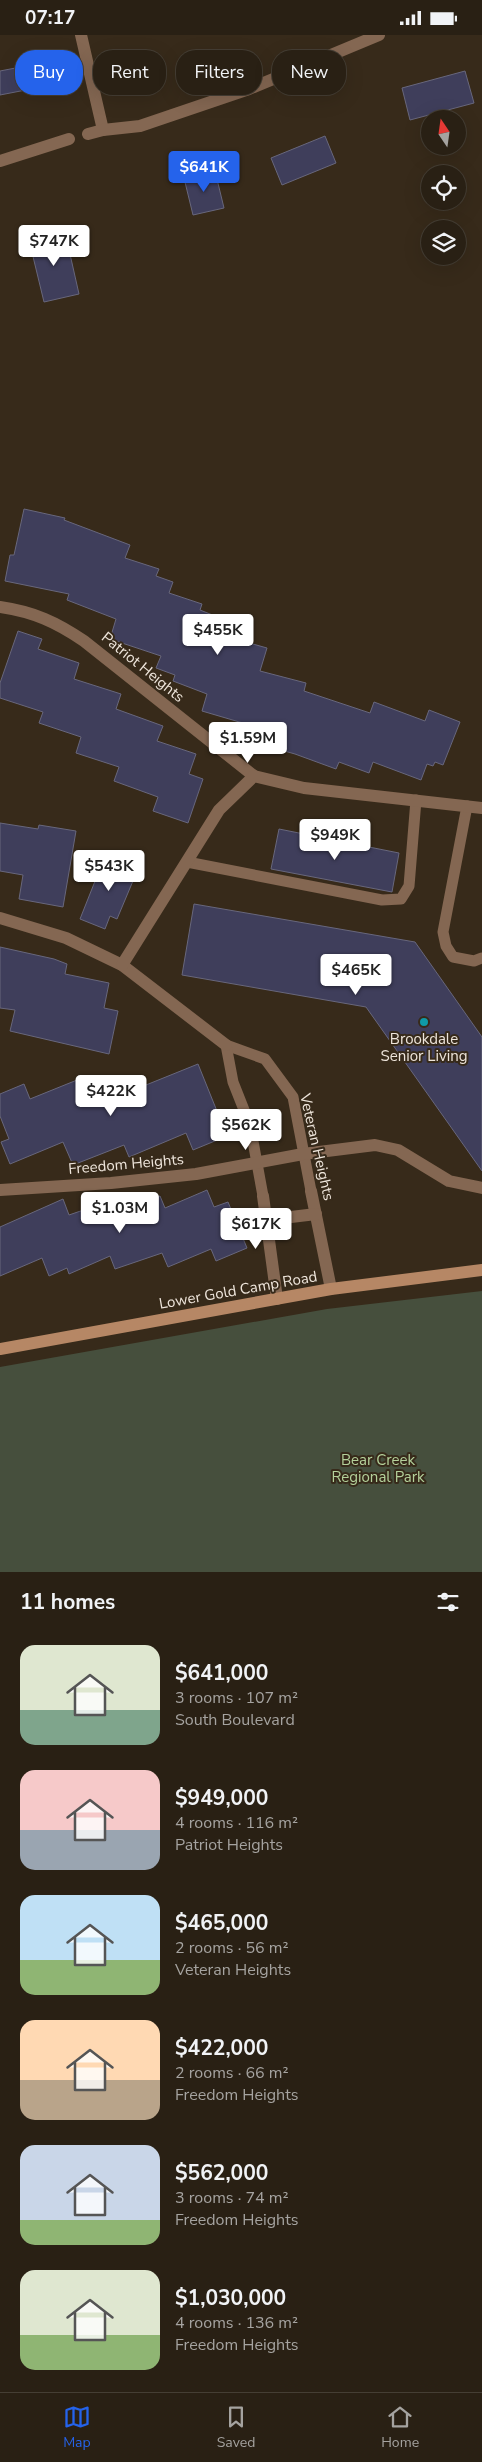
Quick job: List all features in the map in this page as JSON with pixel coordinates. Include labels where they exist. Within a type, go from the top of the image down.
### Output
[{"type":"street","points":[[81,35],[102,130]]},
{"type":"street","points":[[88,134],[102,130],[140,126],[249,89],[379,35]]},
{"type":"street","points":[[0,161],[70,139]]},
{"type":"street","name":"Patriot Heights","points":[[0,607],[30,613],[56,622],[70,631],[254,776],[304,788],[482,808]]},
{"type":"street","points":[[122,965],[219,810],[254,776]]},
{"type":"street","name":"Veteran Heights","points":[[0,918],[66,938],[122,965],[226,1045]]},
{"type":"street","name":"Freedom Heights","points":[[0,1190],[120,1182],[196,1174],[303,1154],[375,1145],[398,1150],[449,1181],[482,1188]]},
{"type":"street","name":"Veteran Heights","points":[[311,1191],[331,1289]]},
{"type":"street","points":[[263,1196],[277,1299]]},
{"type":"street","points":[[266,1220],[316,1215]]},
{"type":"street","name":"Lower Gold Camp Road","points":[[0,1349],[331,1289],[482,1270]]},
{"type":"lane","points":[[187,862],[382,900],[401,899],[408,886],[416,800]]},
{"type":"lane","points":[[467,806],[443,932],[446,946],[453,957],[474,961],[482,959]]},
{"type":"lane","points":[[226,1045],[233,1082],[250,1125],[263,1196]]},
{"type":"lane","name":"Veteran Heights","points":[[226,1045],[265,1059],[293,1097],[311,1191]]},
{"type":"green space","name":"Bear Creek Regional Park","points":[[482,1291],[482,1572],[0,1572],[0,1367],[327,1309]]},
{"type":"building","points":[[15,68],[15,92],[0,95],[0,71]]},
{"type":"building","points":[[465,71],[474,103],[448,110],[421,110],[421,117],[410,120],[402,88]]},
{"type":"building","points":[[325,136],[336,163],[282,185],[271,158]]},
{"type":"building","points":[[215,171],[224,208],[193,215],[184,178]]},
{"type":"building","points":[[65,232],[79,294],[44,302],[29,240]]},
{"type":"building","points":[[24,509],[65,518],[64,520],[130,545],[125,558],[159,569],[156,576],[173,582],[169,593],[202,604],[200,610],[220,618],[214,633],[267,648],[260,671],[306,683],[304,691],[370,713],[374,702],[425,721],[429,710],[460,722],[443,765],[435,762],[433,766],[427,764],[421,780],[373,762],[369,773],[339,762],[336,769],[295,754],[249,741],[253,726],[202,711],[207,694],[173,681],[175,675],[156,668],[161,656],[110,639],[116,619],[67,600],[69,594],[5,581],[10,555],[14,555]]},
{"type":"building","points":[[18,631],[42,639],[38,649],[79,663],[74,679],[121,694],[116,709],[163,726],[157,741],[196,754],[189,774],[203,779],[188,823],[153,811],[158,797],[114,781],[119,767],[76,753],[81,737],[39,723],[43,712],[0,698],[0,683]]},
{"type":"building","points":[[0,823],[38,829],[39,825],[76,831],[63,907],[19,899],[23,875],[0,871]]},
{"type":"building","points":[[279,829],[399,853],[392,892],[271,869]]},
{"type":"building","points":[[105,856],[138,869],[117,919],[110,916],[105,929],[80,919]]},
{"type":"building","name":"Brookdale Senior Living","points":[[194,904],[415,942],[482,1037],[482,1171],[366,1007],[182,975]]},
{"type":"building","points":[[0,947],[54,959],[67,964],[65,974],[109,983],[104,1008],[118,1011],[109,1054],[10,1031],[15,1010],[0,1008]]},
{"type":"building","points":[[198,1064],[227,1136],[193,1150],[186,1133],[129,1157],[124,1145],[73,1165],[63,1142],[10,1164],[1,1142],[9,1139],[0,1116],[0,1094],[24,1084],[30,1099],[82,1078],[91,1100],[143,1077],[146,1085]]},
{"type":"building","points":[[207,1190],[214,1207],[228,1202],[247,1248],[216,1261],[211,1249],[168,1267],[162,1253],[115,1269],[110,1256],[69,1274],[67,1268],[49,1276],[42,1258],[0,1276],[0,1227],[63,1199],[69,1215],[124,1196],[128,1209],[160,1196],[165,1208]]},
{"type":"place","name":"Brookdale Senior Living","points":[[424,1022]]}]
